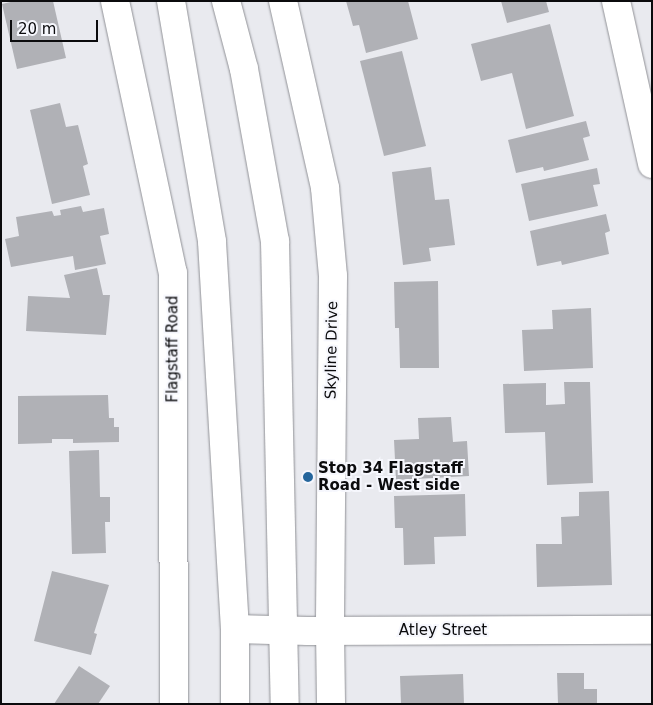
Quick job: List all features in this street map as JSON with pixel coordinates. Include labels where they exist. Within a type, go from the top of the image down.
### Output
[{"type":"street","name":"Flagstaff Road","points":[[115,1],[173,273],[174,704]]},
{"type":"street","points":[[171,1],[212,242],[234,630],[235,704]]},
{"type":"street","points":[[226,1],[244,69],[275,241],[285,631],[285,704]]},
{"type":"street","name":"Skyline Drive","points":[[283,1],[325,188],[333,276],[331,704]]},
{"type":"street","points":[[616,1],[652,164]]},
{"type":"street","name":"Atley Street","points":[[234,630],[652,630]]},
{"type":"building","points":[[15,1],[53,1],[66,58],[17,69],[2,4]]},
{"type":"building","points":[[346,1],[408,1],[418,39],[366,53],[359,25],[353,26]]},
{"type":"building","points":[[501,1],[546,1],[549,12],[507,23]]},
{"type":"building","points":[[550,24],[574,116],[526,129],[512,73],[481,81],[471,44]]},
{"type":"building","points":[[402,51],[426,146],[384,156],[360,61]]},
{"type":"building","points":[[60,103],[66,127],[78,125],[88,164],[83,166],[90,195],[52,204],[30,110]]},
{"type":"building","points":[[586,121],[590,136],[583,138],[589,160],[544,171],[543,167],[516,173],[508,140]]},
{"type":"building","points":[[431,167],[435,200],[449,199],[455,245],[429,248],[431,261],[403,265],[392,172]]},
{"type":"building","points":[[597,168],[600,184],[593,185],[598,206],[529,221],[521,184]]},
{"type":"building","points":[[81,206],[83,212],[104,208],[109,234],[100,236],[106,264],[75,270],[73,256],[11,267],[5,239],[19,236],[16,217],[52,211],[54,216],[61,215],[60,210]]},
{"type":"building","points":[[606,214],[610,231],[605,233],[609,254],[562,265],[561,261],[537,266],[530,231]]},
{"type":"building","points":[[97,268],[103,295],[110,295],[106,335],[26,331],[28,296],[70,298],[64,275]]},
{"type":"building","points":[[438,281],[439,368],[400,368],[399,328],[395,328],[394,282]]},
{"type":"building","points":[[591,308],[593,368],[524,371],[522,330],[553,329],[552,310]]},
{"type":"building","points":[[564,382],[590,382],[593,483],[547,485],[545,432],[505,433],[503,384],[546,383],[546,405],[565,404]]},
{"type":"building","points":[[108,395],[109,418],[114,418],[114,427],[119,427],[119,442],[73,443],[73,439],[52,439],[52,443],[18,444],[18,396]]},
{"type":"building","points":[[451,417],[453,442],[467,441],[469,476],[396,480],[394,440],[419,439],[418,418]]},
{"type":"building","points":[[99,450],[100,497],[110,497],[110,522],[105,522],[106,553],[72,554],[69,451]]},
{"type":"building","points":[[609,491],[612,585],[537,587],[536,544],[562,544],[561,517],[579,516],[579,492]]},
{"type":"building","points":[[465,494],[466,536],[434,537],[435,564],[404,565],[403,528],[395,528],[394,496]]},
{"type":"building","points":[[52,571],[109,585],[94,633],[97,634],[91,655],[34,641]]},
{"type":"building","points":[[79,666],[110,686],[98,704],[54,704]]},
{"type":"building","points":[[557,673],[584,673],[584,689],[597,689],[597,704],[558,704]]},
{"type":"building","points":[[463,674],[464,704],[401,704],[400,676]]},
{"type":"place","name":"Stop 34 Flagstaff Road - West side","points":[[308,477]]}]
